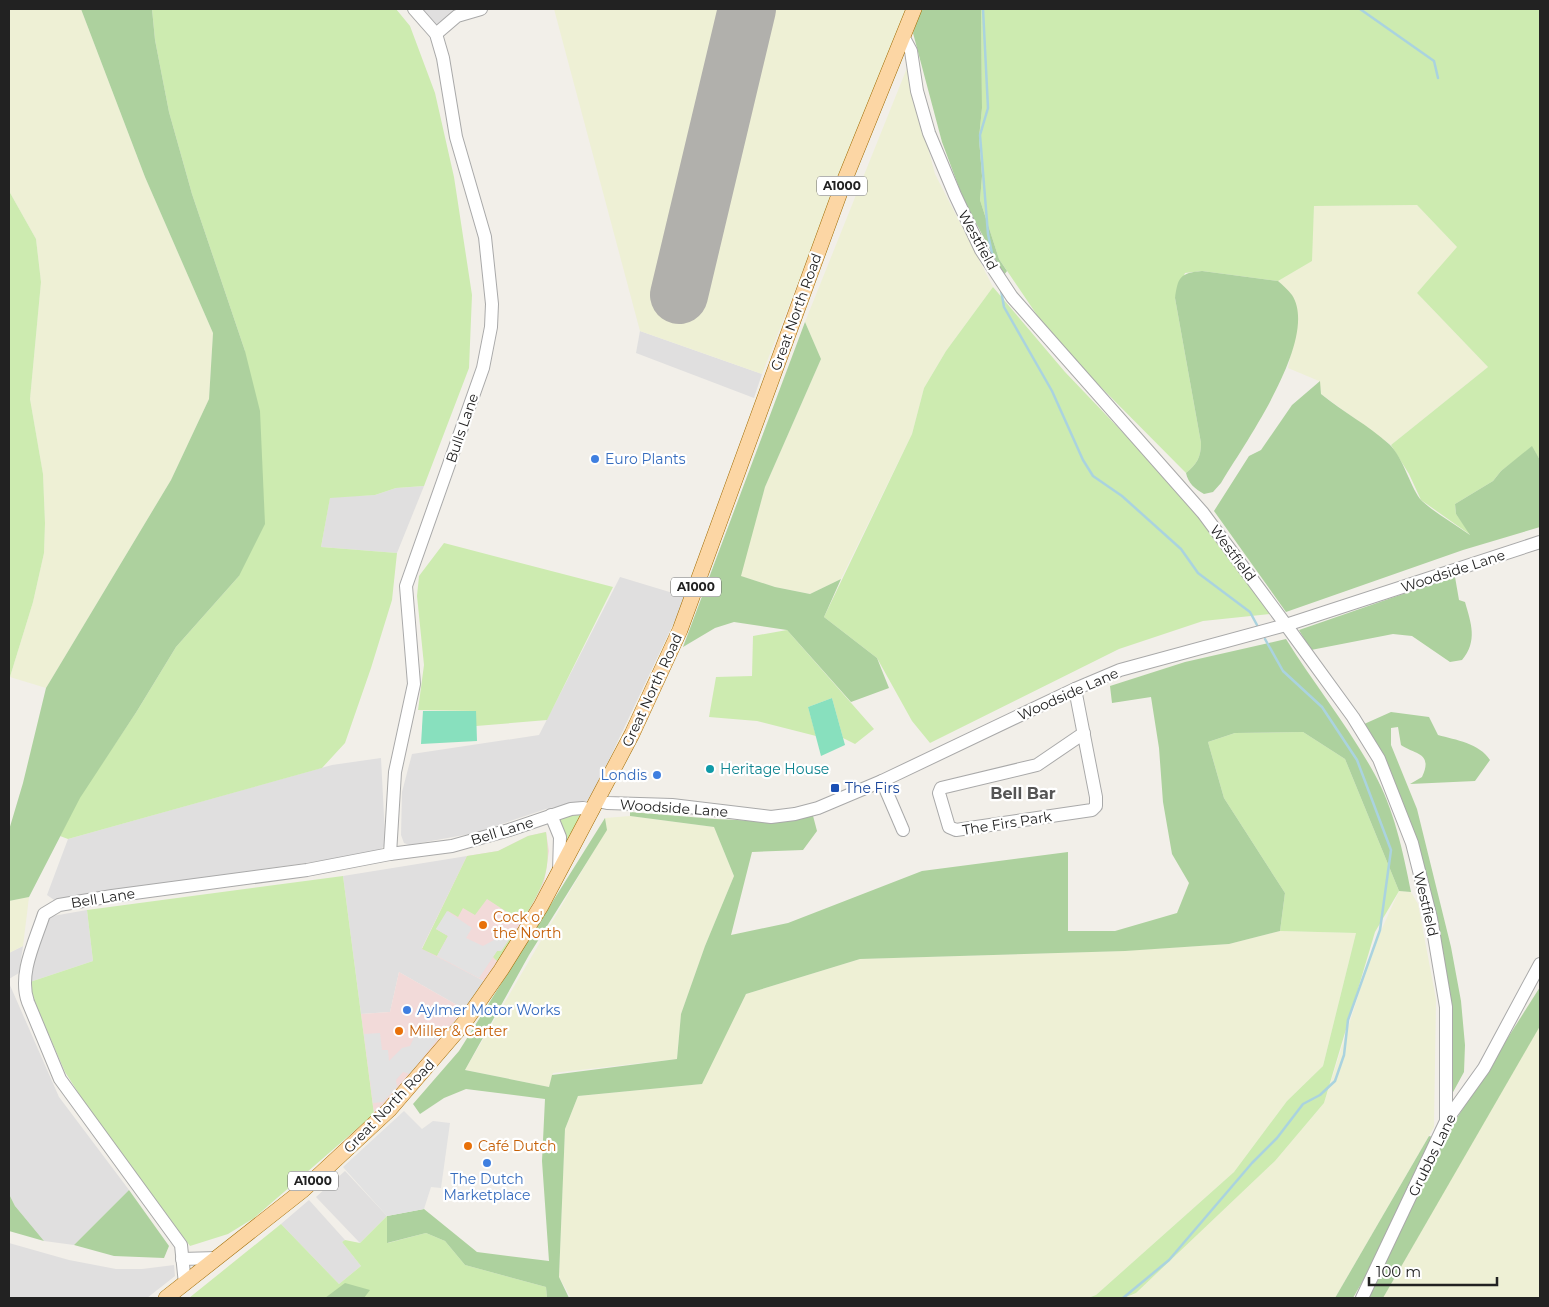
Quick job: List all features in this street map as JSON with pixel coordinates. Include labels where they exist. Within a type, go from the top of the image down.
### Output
[{"type":"main road","name":"Great North Road","points":[[166,1298],[303,1190],[348,1150],[413,1084],[450,1040],[492,984],[527,930],[596,806],[657,684],[680,630],[833,211],[914,9]]},
{"type":"street","name":"Bulls Lane","points":[[390,854],[395,772],[414,684],[406,586],[483,368],[491,327],[492,304],[485,237],[456,137],[452,104],[436,34],[414,9]]},
{"type":"street","points":[[436,34],[457,16],[481,9]]},
{"type":"street","name":"Westfield","points":[[903,36],[911,51],[917,91],[929,133],[955,195],[982,250],[1012,298],[1203,513],[1286,624],[1352,717],[1378,759],[1412,843],[1431,918],[1446,1007],[1446,1121]]},
{"type":"street","name":"Woodside Lane","points":[[596,806],[608,803],[672,806],[771,817],[795,814],[818,808],[882,781],[1075,689],[1120,670],[1286,624],[1540,542]]},
{"type":"street","name":"The Firs Park","points":[[1075,689],[1084,733],[1096,798],[1096,806],[1092,810],[956,830],[950,827],[939,793],[941,788],[1037,765],[1084,733]]},
{"type":"street","points":[[882,781],[903,830]]},
{"type":"street","name":"Bell Lane","points":[[185,1284],[180,1245],[164,1220],[60,1079],[28,1002],[24,990],[26,972],[44,914],[59,906],[112,896],[307,870],[480,839],[576,808],[596,806]]},
{"type":"street","name":"Bell Lane","points":[[552,815],[560,838],[559,874]]},
{"type":"street","name":"Grubbs Lane","points":[[1362,1298],[1446,1121],[1484,1068],[1540,964]]},
{"type":"street","points":[[182,1259],[217,1258]]},
{"type":"shaded area","points":[[419,9],[477,9],[439,26],[430,23]]},
{"type":"shaded area","points":[[640,331],[762,374],[754,398],[636,353]]},
{"type":"shaded area","points":[[424,486],[397,553],[321,547],[330,497],[375,495],[396,488]]},
{"type":"shaded area","points":[[620,577],[686,597],[590,800],[546,809],[475,833],[409,845],[404,843],[401,835],[402,792],[412,754],[539,735]]},
{"type":"shaded area","points":[[381,758],[385,836],[384,846],[380,850],[340,858],[85,895],[57,902],[47,895],[68,839],[332,765]]},
{"type":"shaded area","points":[[546,832],[549,851],[544,883],[519,930],[484,981],[422,949],[467,856],[498,851],[528,836]]},
{"type":"shaded area","points":[[467,856],[422,948],[484,981],[464,1009],[399,972],[390,1012],[361,1014],[343,876]]},
{"type":"shaded area","points":[[87,910],[93,961],[30,982],[33,959],[47,917]]},
{"type":"shaded area","points":[[447,911],[472,928],[466,938],[483,946],[494,940],[499,932],[513,933],[501,951],[497,951],[479,978],[437,956],[448,936],[436,929]]},
{"type":"shaded area","points":[[23,946],[19,973],[9,979],[9,953]]},
{"type":"shaded area","points":[[399,972],[464,1009],[413,1073],[374,1114],[361,1014],[390,1012]]},
{"type":"shaded area","points":[[9,983],[59,1097],[129,1190],[74,1245],[44,1241],[15,1206],[9,1194]]},
{"type":"shaded area","points":[[419,1027],[439,1037],[410,1074],[403,1072],[396,1080],[397,1087],[383,1102],[373,1103],[364,1034],[380,1033],[382,1050],[388,1050],[389,1061],[402,1048],[410,1046]]},
{"type":"shaded area","points":[[404,1111],[422,1129],[433,1121],[450,1123],[441,1188],[431,1187],[424,1209],[387,1216],[343,1167]]},
{"type":"shaded area","points":[[345,1171],[387,1216],[360,1243],[316,1197]]},
{"type":"shaded area","points":[[309,1200],[345,1240],[342,1242],[361,1266],[339,1284],[281,1224]]},
{"type":"shaded area","points":[[9,1243],[69,1260],[116,1269],[142,1269],[174,1265],[175,1276],[147,1298],[9,1298]]},
{"type":"green space","points":[[9,9],[81,9],[145,177],[213,333],[209,399],[171,480],[46,688],[10,677],[33,602],[44,553],[45,523],[43,474],[30,399],[41,282],[36,239],[9,191]]},
{"type":"green space","points":[[81,9],[152,9],[155,40],[169,112],[192,194],[245,351],[260,411],[265,524],[239,576],[176,647],[80,798],[29,897],[9,901],[9,830],[23,783],[46,688],[171,480],[209,399],[213,333],[145,177]]},
{"type":"green space","points":[[152,9],[396,9],[410,26],[435,93],[454,177],[472,295],[469,368],[424,486],[396,488],[375,495],[330,498],[321,547],[397,553],[392,600],[345,743],[322,768],[68,839],[60,836],[79,798],[137,711],[176,647],[239,576],[245,351],[192,194],[169,112],[155,40]]},
{"type":"green space","points":[[554,9],[906,9],[762,374],[640,331]]},
{"type":"green space","points":[[921,9],[981,9],[982,108],[979,138],[982,176],[980,200],[999,259],[1007,271],[1004,275],[964,201],[942,142],[913,33]]},
{"type":"green space","points":[[981,9],[1540,9],[1540,460],[1532,447],[1501,471],[1493,481],[1455,504],[1456,514],[1472,536],[1421,500],[1409,474],[1391,445],[1488,367],[1417,293],[1457,247],[1417,205],[1314,206],[1312,261],[1278,281],[1202,271],[1185,273],[1175,298],[1201,443],[1198,460],[1186,473],[1069,355],[1041,321],[999,259],[980,200],[982,176],[979,138],[982,108]]},
{"type":"green space","points":[[907,68],[935,174],[993,287],[946,351],[924,388],[912,434],[841,579],[810,594],[775,587],[740,576],[765,487],[821,359],[805,322]]},
{"type":"green space","points":[[9,191],[36,239],[41,282],[30,399],[43,474],[45,523],[44,553],[33,602],[9,680]]},
{"type":"green space","points":[[1417,205],[1458,248],[1417,293],[1488,367],[1391,445],[1321,394],[1319,381],[1288,368],[1296,327],[1292,295],[1278,281],[1311,261],[1314,206]]},
{"type":"green space","points":[[1202,271],[1278,281],[1292,295],[1298,314],[1296,337],[1288,364],[1276,391],[1221,483],[1213,492],[1204,494],[1192,485],[1186,473],[1198,460],[1201,443],[1175,298],[1177,285],[1181,277],[1189,273]]},
{"type":"green space","points":[[993,287],[1065,372],[1131,441],[1212,533],[1270,614],[1203,621],[1119,649],[930,743],[912,721],[877,658],[824,617],[912,434],[924,388],[946,351]]},
{"type":"green space","points":[[805,322],[821,359],[765,487],[741,576],[775,587],[810,594],[841,579],[824,617],[877,658],[889,688],[851,702],[787,630],[734,622],[715,628],[683,647]]},
{"type":"green space","points":[[1320,381],[1321,394],[1389,444],[1399,457],[1414,489],[1422,501],[1439,515],[1470,535],[1456,514],[1455,504],[1493,481],[1501,471],[1532,446],[1540,460],[1540,527],[1463,550],[1286,612],[1214,511],[1249,456],[1261,450],[1292,405]]},
{"type":"green space","points":[[444,543],[613,587],[547,720],[476,726],[475,711],[418,710],[424,665],[417,596],[419,576]]},
{"type":"green space","points":[[1455,577],[1459,600],[1465,602],[1472,632],[1470,646],[1462,660],[1450,662],[1412,636],[1393,634],[1311,650],[1299,630]]},
{"type":"green space","points":[[787,630],[874,729],[855,744],[843,738],[832,698],[808,707],[816,736],[757,721],[709,717],[716,677],[752,676],[753,636]]},
{"type":"green space","points":[[1286,639],[1353,739],[1381,787],[1397,831],[1411,892],[1399,891],[1345,759],[1303,732],[1235,733],[1208,742],[1224,798],[1285,893],[1280,931],[1229,944],[1125,951],[860,959],[746,994],[702,1084],[578,1096],[565,1129],[559,1277],[569,1298],[547,1298],[546,1287],[465,1265],[445,1241],[426,1233],[387,1243],[387,1216],[424,1209],[477,1252],[549,1261],[542,1161],[545,1099],[466,1089],[444,1098],[420,1114],[413,1104],[459,1051],[605,818],[607,830],[529,955],[465,1070],[549,1087],[552,1075],[677,1059],[681,1014],[705,946],[734,876],[714,827],[630,816],[630,812],[780,822],[812,812],[817,831],[803,850],[752,852],[731,935],[788,923],[922,871],[1068,852],[1068,931],[1115,931],[1177,913],[1189,883],[1172,854],[1163,802],[1159,748],[1151,697],[1112,703],[1110,686],[1185,662]]},
{"type":"green space","points":[[832,698],[845,745],[821,756],[808,707]]},
{"type":"green space","points":[[423,711],[476,711],[477,741],[421,744]]},
{"type":"green space","points":[[1391,712],[1429,717],[1438,735],[1473,746],[1490,760],[1475,781],[1410,784],[1422,777],[1425,769],[1424,758],[1401,745],[1398,727],[1391,728],[1391,745],[1417,809],[1451,947],[1461,1001],[1465,1045],[1464,1072],[1452,1094],[1451,1026],[1430,895],[1362,725]]},
{"type":"green space","points":[[1303,732],[1345,759],[1399,891],[1375,932],[1324,1103],[1275,1161],[1136,1293],[1124,1298],[1088,1298],[1096,1295],[1234,1172],[1287,1101],[1323,1066],[1356,933],[1280,931],[1285,893],[1224,798],[1208,742],[1235,733]]},
{"type":"green space","points":[[582,814],[565,849],[559,820],[562,817]]},
{"type":"green space","points":[[630,816],[714,827],[734,876],[705,946],[681,1014],[677,1059],[553,1073],[549,1087],[465,1070],[606,830],[605,818]]},
{"type":"green space","points":[[546,832],[548,859],[544,880],[522,922],[487,899],[475,915],[463,908],[458,917],[448,911],[436,929],[448,936],[437,956],[422,949],[467,856],[498,851],[528,836]]},
{"type":"green space","points":[[343,876],[374,1114],[254,1218],[228,1234],[190,1246],[88,1108],[65,1072],[31,994],[30,982],[93,961],[87,910]]},
{"type":"green space","points":[[1399,891],[1411,892],[1418,904],[1436,999],[1434,1127],[1335,1298],[1124,1298],[1136,1293],[1275,1161],[1324,1103],[1374,946]]},
{"type":"green space","points":[[29,897],[23,946],[9,953],[9,901]]},
{"type":"green space","points":[[511,928],[519,930],[498,962],[493,957],[497,951],[501,951],[513,934],[509,933]]},
{"type":"green space","points":[[1280,931],[1356,933],[1323,1066],[1287,1101],[1234,1172],[1096,1295],[1088,1298],[571,1298],[559,1277],[565,1129],[578,1096],[701,1084],[746,994],[860,959],[1120,951],[1229,944]]},
{"type":"green space","points":[[1540,987],[1540,1026],[1383,1298],[1366,1298],[1450,1129]]},
{"type":"green space","points":[[1540,1024],[1540,1298],[1383,1298],[1513,1069]]},
{"type":"green space","points":[[1429,1136],[1433,1137],[1372,1265],[1353,1298],[1335,1298]]},
{"type":"green space","points":[[129,1190],[169,1246],[164,1258],[114,1256],[74,1245]]},
{"type":"green space","points":[[9,1194],[15,1206],[44,1241],[9,1231]]},
{"type":"green space","points":[[387,1216],[388,1243],[426,1233],[445,1241],[465,1265],[546,1287],[547,1298],[189,1298],[281,1224],[339,1284],[361,1266],[342,1242],[345,1240],[360,1243]]},
{"type":"green space","points":[[345,1283],[370,1290],[364,1298],[325,1298]]},
{"type":"waterway","points":[[983,9],[988,108],[980,135],[988,234],[993,258]]},
{"type":"waterway","points":[[1360,9],[1434,61],[1438,78]]},
{"type":"waterway","points":[[1001,290],[1004,307],[1052,391],[1083,460],[1093,476],[1122,496],[1181,549],[1198,573],[1250,612],[1257,625]]},
{"type":"waterway","points":[[1123,1298],[1169,1260],[1252,1163],[1277,1138],[1303,1104],[1320,1095],[1335,1081],[1344,1055],[1348,1020],[1380,930],[1391,850],[1357,760],[1322,707],[1283,671],[1265,639]]},
{"type":"runway","points":[[679,295],[747,9]]},
{"type":"place","name":"Euro Plants","points":[[595,459]]},
{"type":"place","name":"Heritage House","points":[[710,769]]},
{"type":"place","name":"Londis","points":[[657,775]]},
{"type":"place","name":"The Firs","points":[[835,788]]},
{"type":"place","name":"Cock o' the North","points":[[483,925]]},
{"type":"place","name":"Aylmer Motor Works","points":[[407,1010]]},
{"type":"place","name":"Miller & Carter","points":[[399,1031]]},
{"type":"place","name":"Café Dutch","points":[[468,1146]]},
{"type":"place","name":"The Dutch Marketplace","points":[[487,1163]]},
{"type":"district","name":"Bell Bar","points":[[1023,793]]}]
